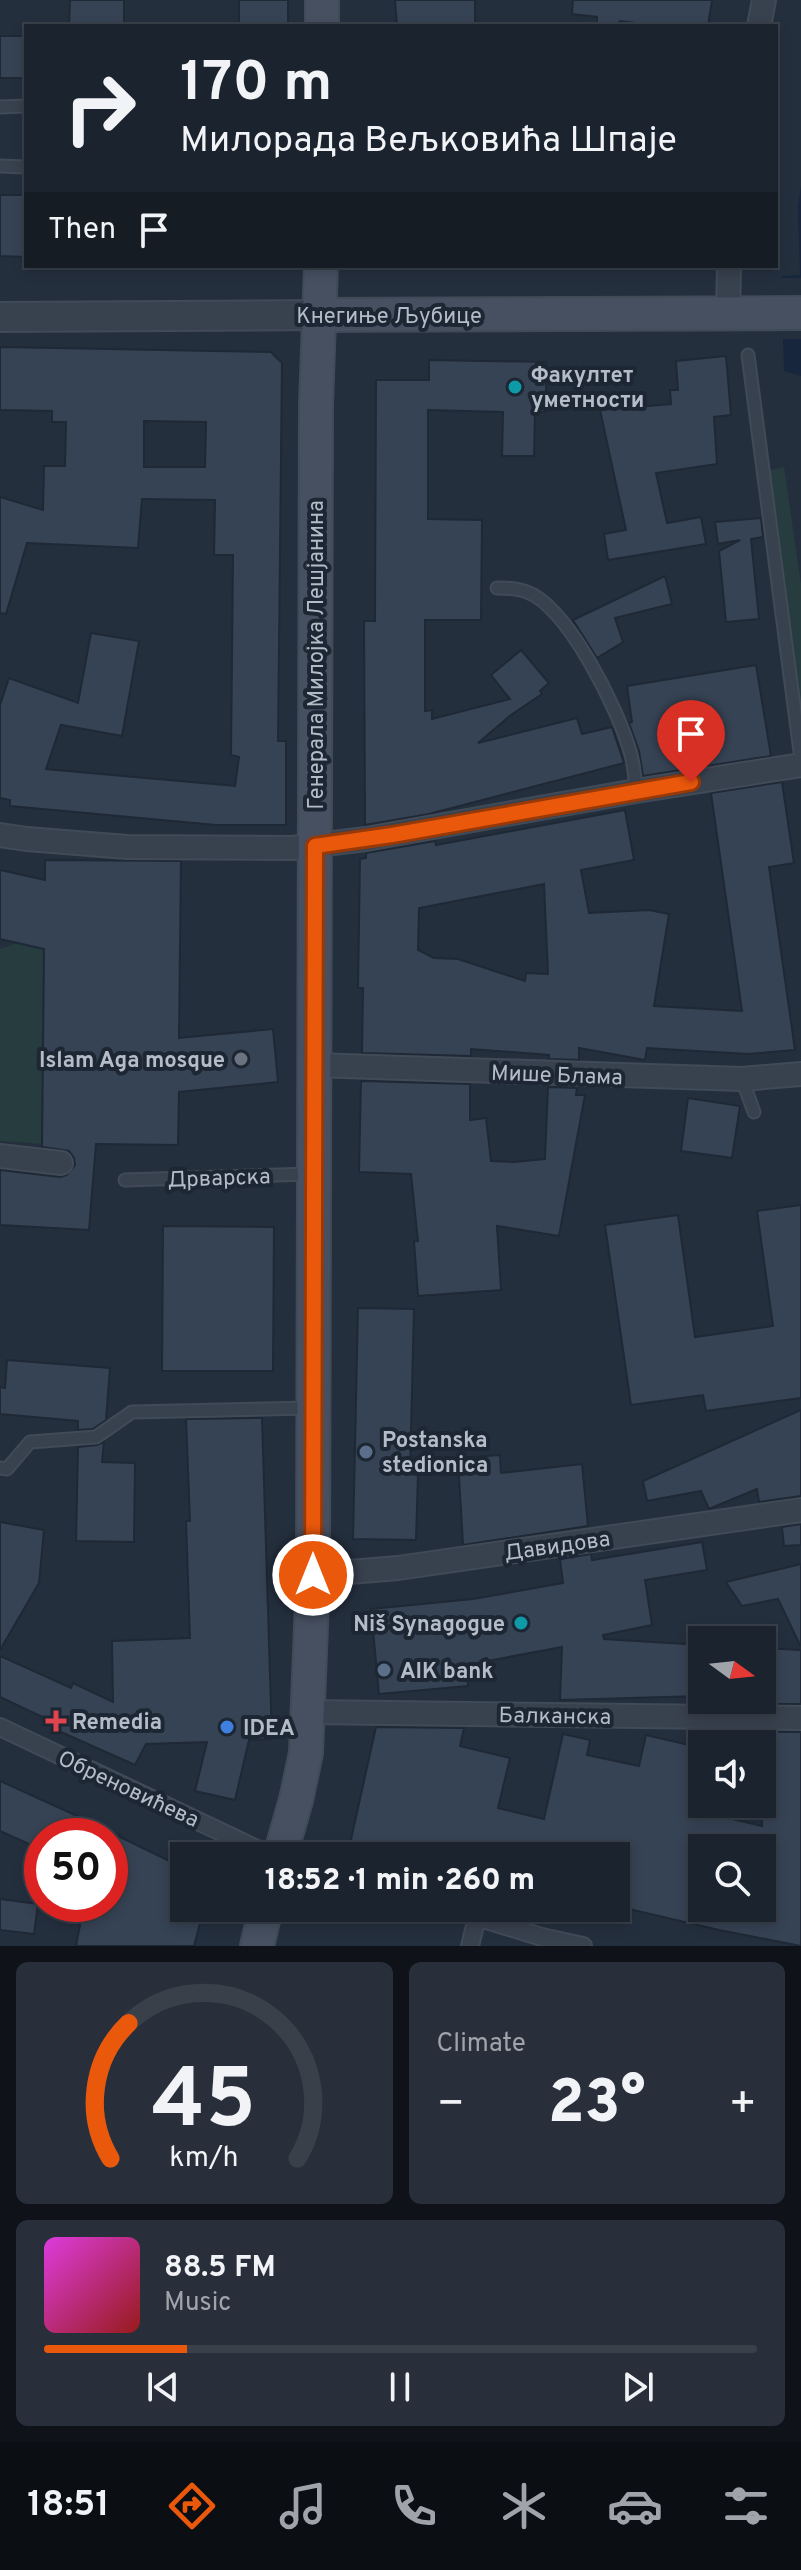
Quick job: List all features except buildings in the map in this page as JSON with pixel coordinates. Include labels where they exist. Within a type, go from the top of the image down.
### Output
[{"type":"main road","points":[[322,0],[322,24]]},
{"type":"main road","name":"Генерала Милојка Лешјанина","points":[[273,1842],[296,1800],[306,1753],[309,1712],[314,1408],[316,404],[321,268]]},
{"type":"main road","name":"Кнегиње Љубице","points":[[319,315],[790,313]]},
{"type":"main road","points":[[257,1946],[263,1922]]},
{"type":"street","points":[[759,24],[764,0]]},
{"type":"street","points":[[728,313],[729,268]]},
{"type":"street","name":"Кнегиње Љубице","points":[[0,317],[319,315]]},
{"type":"street","points":[[0,835],[127,847],[315,846],[801,762]]},
{"type":"street","name":"Мише Блама","points":[[314,1065],[742,1079],[801,1074]]},
{"type":"street","points":[[0,1156],[61,1163]]},
{"type":"street","name":"Давидова","points":[[313,1575],[398,1568],[801,1510]]},
{"type":"street","name":"Балканска","points":[[309,1712],[801,1718]]},
{"type":"street","name":"Обреновићева","points":[[0,1727],[247,1842]]},
{"type":"street","points":[[470,1946],[476,1922]]},
{"type":"street","points":[[493,1922],[583,1946]]},
{"type":"lane","points":[[0,107],[24,106]]},
{"type":"lane","points":[[0,166],[24,167]]},
{"type":"lane","points":[[748,355],[801,762]]},
{"type":"lane","points":[[497,588],[519,590],[540,599],[583,650],[607,694],[629,748],[636,791]]},
{"type":"lane","points":[[742,1079],[754,1112]]},
{"type":"lane","name":"Дрварска","points":[[125,1180],[314,1174]]},
{"type":"lane","points":[[0,1468],[7,1469],[30,1442],[96,1437],[132,1412],[314,1408]]},
{"type":"green space","points":[[784,467],[801,584],[801,733],[767,471]]},
{"type":"green space","points":[[44,933],[42,1144],[0,1141],[0,949]]},
{"type":"water","points":[[801,186],[801,376],[784,371],[781,276],[800,275],[798,206]]},
{"type":"pier","points":[[778,278],[801,278],[801,339],[779,339]]},
{"type":"place","name":"Факултет уметности","points":[[515,387]]},
{"type":"place","name":"Islam Aga mosque","points":[[241,1059]]},
{"type":"place","name":"Postanska stedionica","points":[[366,1452]]},
{"type":"place","name":"Niš Synagogue","points":[[521,1623]]},
{"type":"place","name":"AIK bank","points":[[384,1670]]},
{"type":"place","name":"Remedia","points":[[56,1721]]},
{"type":"place","name":"IDEA","points":[[227,1727]]},
{"type":"route","points":[[313,1575],[315,846],[691,782]]}]
